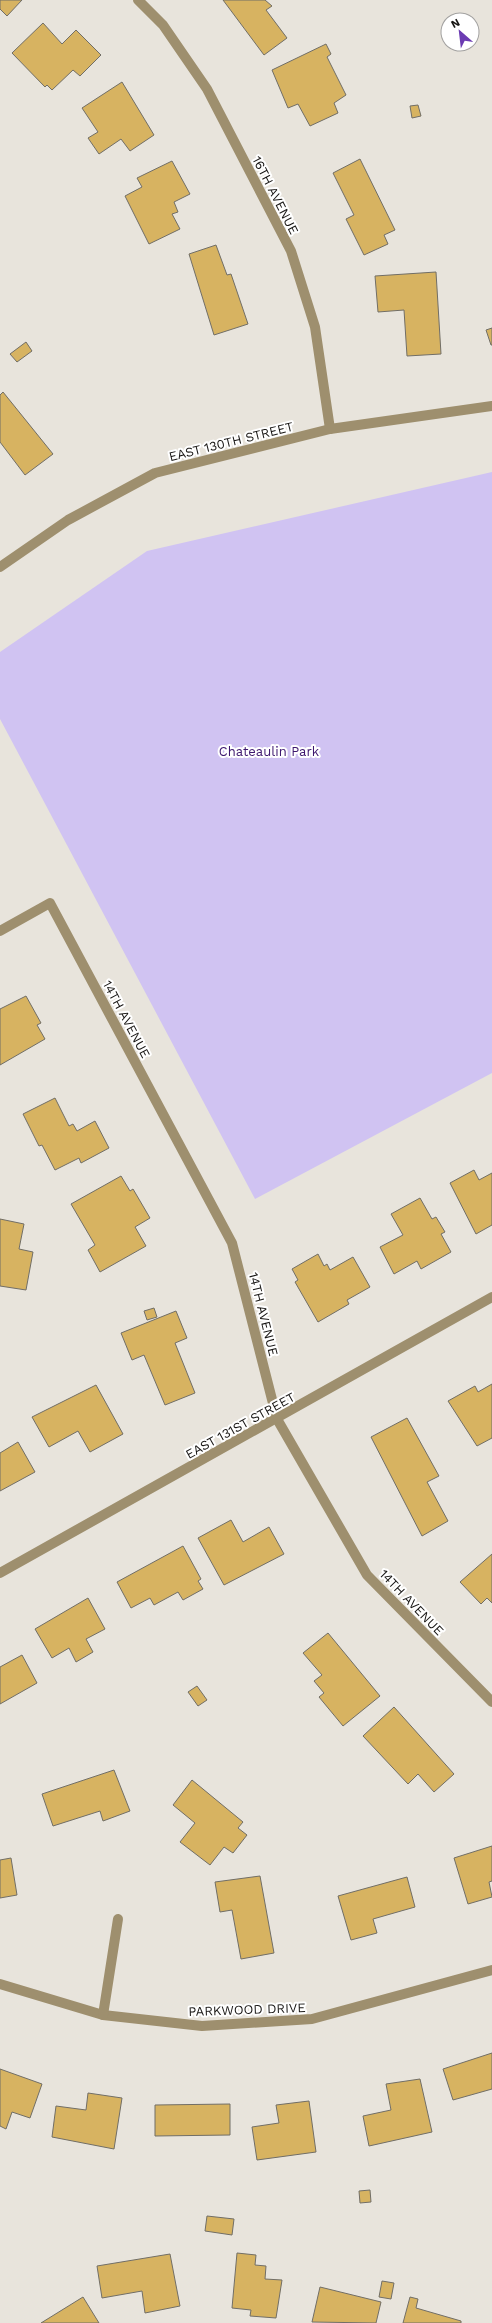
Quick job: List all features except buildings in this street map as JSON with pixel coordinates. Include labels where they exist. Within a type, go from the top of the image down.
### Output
[{"type":"street","name":"16TH AVENUE","points":[[138,0],[163,25],[207,89],[290,251],[315,327],[330,429]]},
{"type":"street","name":"EAST 130TH STREET","points":[[0,567],[68,520],[155,473],[330,429],[492,406]]},
{"type":"street","name":"14TH AVENUE","points":[[0,932],[50,902],[232,1243],[277,1419],[367,1575],[492,1702]]},
{"type":"street","name":"EAST 131ST STREET","points":[[0,1573],[277,1419],[492,1297]]},
{"type":"street","points":[[103,2015],[118,1919]]},
{"type":"street","name":"PARKWOOD DRIVE","points":[[0,1984],[103,2015],[202,2026],[312,2020],[492,1970]]},
{"type":"green space","name":"Chateaulin Park","points":[[492,472],[492,1073],[255,1199],[0,719],[0,652],[147,551]]}]
